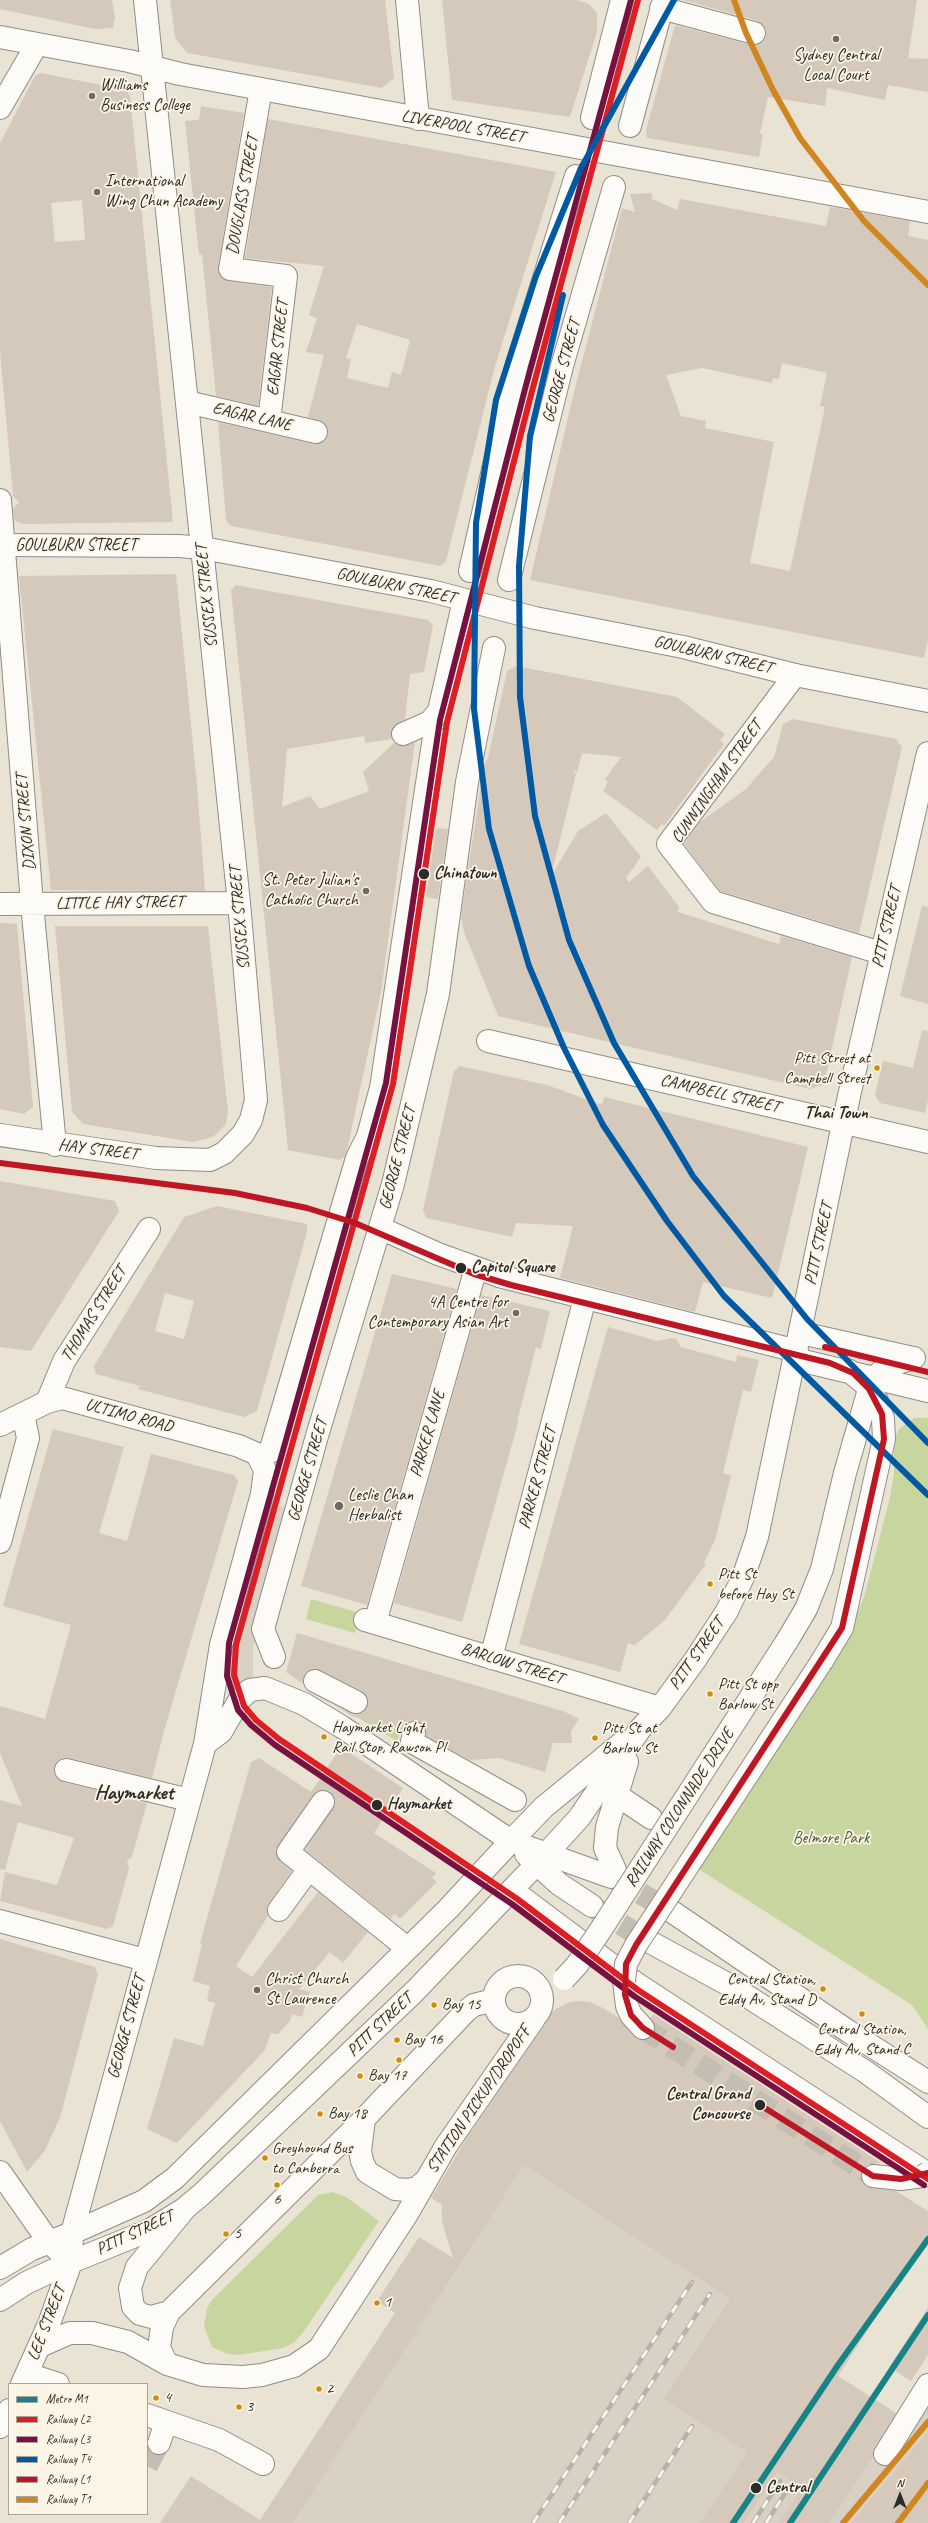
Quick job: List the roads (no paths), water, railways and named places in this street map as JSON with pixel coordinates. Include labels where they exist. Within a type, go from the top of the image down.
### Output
[{"type":"main road","name":"SUSSEX STREET","points":[[145,0],[239,903],[255,1074],[254,1111],[243,1134],[224,1153],[210,1160],[197,1161]]},
{"type":"main road","points":[[407,0],[418,119]]},
{"type":"main road","points":[[592,118],[622,0]]},
{"type":"main road","points":[[630,126],[663,4],[754,33]]},
{"type":"main road","name":"LIVERPOOL STREET","points":[[0,37],[129,61],[152,68],[418,119],[928,212]]},
{"type":"main road","points":[[0,108],[37,44]]},
{"type":"main road","name":"DOUGLASS STREET","points":[[261,89],[230,269],[286,276]]},
{"type":"main road","points":[[470,571],[517,364],[576,176]]},
{"type":"main road","name":"GEORGE STREET","points":[[509,580],[562,366],[614,187]]},
{"type":"main road","name":"EAGAR STREET","points":[[269,421],[286,276]]},
{"type":"main road","name":"EAGAR LANE","points":[[187,402],[316,432]]},
{"type":"main road","name":"DIXON STREET","points":[[0,500],[7,673],[32,904],[55,1145]]},
{"type":"main road","name":"GOULBURN STREET","points":[[1,545],[180,546],[202,548],[431,591],[535,618],[683,647],[795,675],[928,700]]},
{"type":"main road","points":[[403,734],[430,722],[439,711],[464,600]]},
{"type":"main road","name":"GEORGE STREET","points":[[274,1657],[263,1629],[317,1436],[393,1184],[438,994],[468,782],[494,648]]},
{"type":"main road","name":"CUNNINGHAM STREET","points":[[795,675],[668,844],[714,902],[881,953]]},
{"type":"main road","name":"GEORGE STREET","points":[[71,2262],[72,2233],[144,1960],[205,1744],[221,1645],[264,1486],[265,1470],[259,1457],[270,1452],[357,1158],[368,1136],[380,1094],[397,996],[434,737]]},
{"type":"main road","name":"PITT STREET","points":[[71,2262],[150,2230],[184,2209],[409,1996],[512,1890],[578,1818],[640,1729],[660,1708],[727,1611],[744,1575],[757,1537],[881,953],[928,753]]},
{"type":"main road","name":"LITTLE HAY STREET","points":[[0,904],[239,903]]},
{"type":"main road","name":"CAMPBELL STREET","points":[[488,1041],[928,1142]]},
{"type":"main road","name":"HAY STREET","points":[[0,1135],[55,1145],[197,1161]]},
{"type":"main road","points":[[380,1228],[476,1268],[528,1285],[798,1347],[921,1360]]},
{"type":"main road","name":"THOMAS STREET","points":[[47,1402],[64,1361],[149,1229]]},
{"type":"main road","name":"PARKER LANE","points":[[370,1622],[476,1268]]},
{"type":"main road","name":"PARKER STREET","points":[[491,1658],[584,1298]]},
{"type":"main road","points":[[798,1347],[872,1383],[928,1392]]},
{"type":"main road","points":[[872,1383],[894,1364],[921,1360]]},
{"type":"main road","points":[[643,2028],[631,2015],[625,1995],[624,1981],[631,1954],[842,1628],[883,1447],[884,1430],[880,1409],[872,1383]]},
{"type":"main road","name":"RAILWAY COLONNADE DRIVE","points":[[542,1993],[564,1979],[577,1965],[787,1641],[806,1609],[822,1569],[845,1473],[872,1383]]},
{"type":"main road","name":"RAILWAY COLONNADE DRIVE","points":[[860,1427],[880,1409],[900,1397],[928,1392]]},
{"type":"main road","name":"ULTIMO ROAD","points":[[0,1425],[47,1402],[62,1398],[239,1446],[253,1451],[259,1457]]},
{"type":"main road","points":[[0,1542],[28,1438],[23,1414]]},
{"type":"main road","name":"BARLOW STREET","points":[[370,1622],[660,1708]]},
{"type":"main road","points":[[315,1680],[356,1702]]},
{"type":"main road","points":[[205,1744],[221,1732],[240,1699],[250,1690],[265,1688],[304,1704],[511,1841],[542,1858],[613,1873],[605,1848],[607,1827],[601,1784],[640,1729]]},
{"type":"main road","points":[[414,1734],[412,1742],[515,1800]]},
{"type":"main road","points":[[66,1770],[189,1800]]},
{"type":"main road","points":[[601,1784],[651,1818]]},
{"type":"main road","name":"PITT STREET","points":[[72,2233],[144,2200],[175,2178],[407,1948],[544,1807],[601,1784]]},
{"type":"main road","points":[[323,1802],[288,1852],[407,1948]]},
{"type":"main road","points":[[542,1858],[559,1884],[592,1906]]},
{"type":"main road","points":[[279,1910],[309,1869]]},
{"type":"main road","points":[[512,1890],[632,1981],[928,2173]]},
{"type":"main road","points":[[671,1911],[848,2031],[928,2082]]},
{"type":"main road","points":[[0,1921],[144,1960]]},
{"type":"main road","points":[[650,1942],[731,1986],[866,2072],[928,2117]]},
{"type":"main road","points":[[514,1976],[530,1979],[542,1993],[541,2009],[534,2019],[520,2024],[512,2024],[499,2015],[494,2000],[499,1985],[514,1976]]},
{"type":"main road","points":[[167,2364],[162,2357],[159,2343],[162,2327],[170,2312],[364,2119],[466,2011],[474,2005],[494,2000]]},
{"type":"main road","name":"STATION PICKUP/DROPOFF","points":[[40,2346],[70,2333],[92,2333],[124,2340],[167,2364],[202,2375],[243,2377],[279,2371],[307,2358],[319,2349],[480,2095],[534,2019]]},
{"type":"main road","points":[[364,2119],[360,2151],[362,2161],[368,2172],[395,2189],[407,2190],[416,2188],[425,2181]]},
{"type":"main road","points":[[0,2172],[49,2242],[71,2262],[26,2283],[0,2300]]},
{"type":"main road","points":[[873,2176],[901,2179],[928,2173]]},
{"type":"main road","points":[[170,2312],[151,2318],[140,2314],[133,2307],[130,2288],[137,2267],[184,2209]]},
{"type":"main road","points":[[0,2268],[49,2242],[72,2233]]},
{"type":"main road","name":"LEE STREET","points":[[25,2379],[40,2346],[71,2262]]},
{"type":"main road","points":[[25,2379],[51,2383]]},
{"type":"main road","points":[[885,2454],[928,2385]]},
{"type":"main road","points":[[0,2427],[8,2412]]},
{"type":"main road","points":[[159,2443],[157,2418],[219,2440],[263,2464]]},
{"type":"tunnel","points":[[612,1877],[671,1911]]},
{"type":"tunnel","points":[[593,1907],[650,1942]]},
{"type":"tunnel","points":[[643,2028],[873,2176]]},
{"type":"tunnel","points":[[148,2464],[159,2443]]},
{"type":"railway","points":[[533,2523],[692,2282]]},
{"type":"railway","points":[[559,2523],[710,2294]]},
{"type":"railway","points":[[629,2523],[692,2426]]},
{"type":"railway","points":[[753,2523],[780,2481]]},
{"type":"railway","points":[[766,2523],[789,2487]]},
{"type":"metro line","name":"M1","points":[[733,2523],[838,2365],[928,2239]]},
{"type":"metro line","name":"M1","points":[[790,2523],[928,2315]]},
{"type":"rail line","name":"L3","points":[[631,0],[525,389],[440,720],[386,1083],[229,1643],[227,1676],[238,1710],[251,1725],[275,1745],[512,1904],[634,1996],[924,2185]]},
{"type":"rail line","name":"L2","points":[[638,0],[532,391],[447,722],[393,1084],[236,1645],[234,1675],[244,1706],[256,1720],[279,1739],[516,1898],[638,1990],[928,2179]]},
{"type":"rail line","name":"T4","points":[[674,0],[581,168],[536,276],[496,400],[476,523],[474,709],[489,829],[529,966],[564,1048],[603,1125],[667,1221],[724,1296],[928,1495]]},
{"type":"rail line","name":"T1","points":[[734,0],[746,33],[773,90],[800,138],[864,221],[928,285]]},
{"type":"rail line","name":"T4","points":[[563,295],[530,436],[519,566],[520,697],[535,816],[569,940],[614,1043],[693,1176],[807,1319],[928,1443]]},
{"type":"rail line","name":"L1","points":[[0,1163],[235,1193],[307,1208],[355,1223],[474,1274],[511,1285],[830,1363],[853,1373],[869,1389],[882,1414],[884,1439],[842,1628],[636,1945],[626,1964],[625,1995],[631,2015],[643,2028],[673,2047]]},
{"type":"rail line","name":"L1","points":[[825,1347],[928,1372]]},
{"type":"rail line","name":"L1","points":[[760,2105],[873,2176],[901,2179],[928,2173]]},
{"type":"rail line","name":"T1","points":[[843,2523],[928,2422]]},
{"type":"rail line","name":"T1","points":[[898,2523],[928,2483]]},
{"type":"place","name":"Sydney Central Local Court","points":[[836,39]]},
{"type":"place","name":"Williams Business College","points":[[92,96]]},
{"type":"place","name":"International Wing Chun Academy","points":[[97,192]]},
{"type":"place","name":"Chinatown","points":[[424,874]]},
{"type":"place","name":"St. Peter Julian's Catholic Church","points":[[366,891]]},
{"type":"place","name":"Pitt Street at Campbell Street","points":[[877,1068]]},
{"type":"place","name":"Capitol Square","points":[[461,1268]]},
{"type":"place","name":"4A Centre for Contemporary Asian Art","points":[[516,1313]]},
{"type":"place","name":"Leslie Chan Herbalist","points":[[339,1506]]},
{"type":"place","name":"Pitt St before Hay St","points":[[710,1584]]},
{"type":"place","name":"Pitt St opp Barlow St","points":[[710,1694]]},
{"type":"place","name":"Haymarket Light Rail Stop, Rawson Pl","points":[[324,1737]]},
{"type":"place","name":"Pitt St at Barlow St","points":[[595,1738]]},
{"type":"place","name":"Haymarket","points":[[377,1805]]},
{"type":"place","name":"Central Station, Eddy Av, Stand D","points":[[823,1989]]},
{"type":"place","name":"Christ Church St Laurence","points":[[257,1990]]},
{"type":"place","name":"Bay 15","points":[[434,2005]]},
{"type":"place","name":"Central Station, Eddy Av, Stand C","points":[[862,2014]]},
{"type":"place","name":"Bay 16","points":[[397,2040]]},
{"type":"place","name":"Bay 17","points":[[360,2076]]},
{"type":"place","name":"Central Grand Concourse","points":[[760,2105]]},
{"type":"place","name":"Bay 18","points":[[320,2114]]},
{"type":"place","name":"Greyhound Bus to Canberra","points":[[265,2158]]},
{"type":"place","name":"6","points":[[277,2185]]},
{"type":"place","name":"5","points":[[226,2234]]},
{"type":"place","name":"1","points":[[377,2303]]},
{"type":"place","name":"2","points":[[319,2389]]},
{"type":"place","name":"4","points":[[156,2398]]},
{"type":"place","name":"3","points":[[239,2407]]},
{"type":"place","name":"Central","points":[[756,2488]]},
{"type":"district","name":"Thai Town","points":[[836,1113]]},
{"type":"district","name":"Haymarket","points":[[134,1793]]},
{"type":"park label","name":"Belmore Park","points":[[831,1839]]}]
